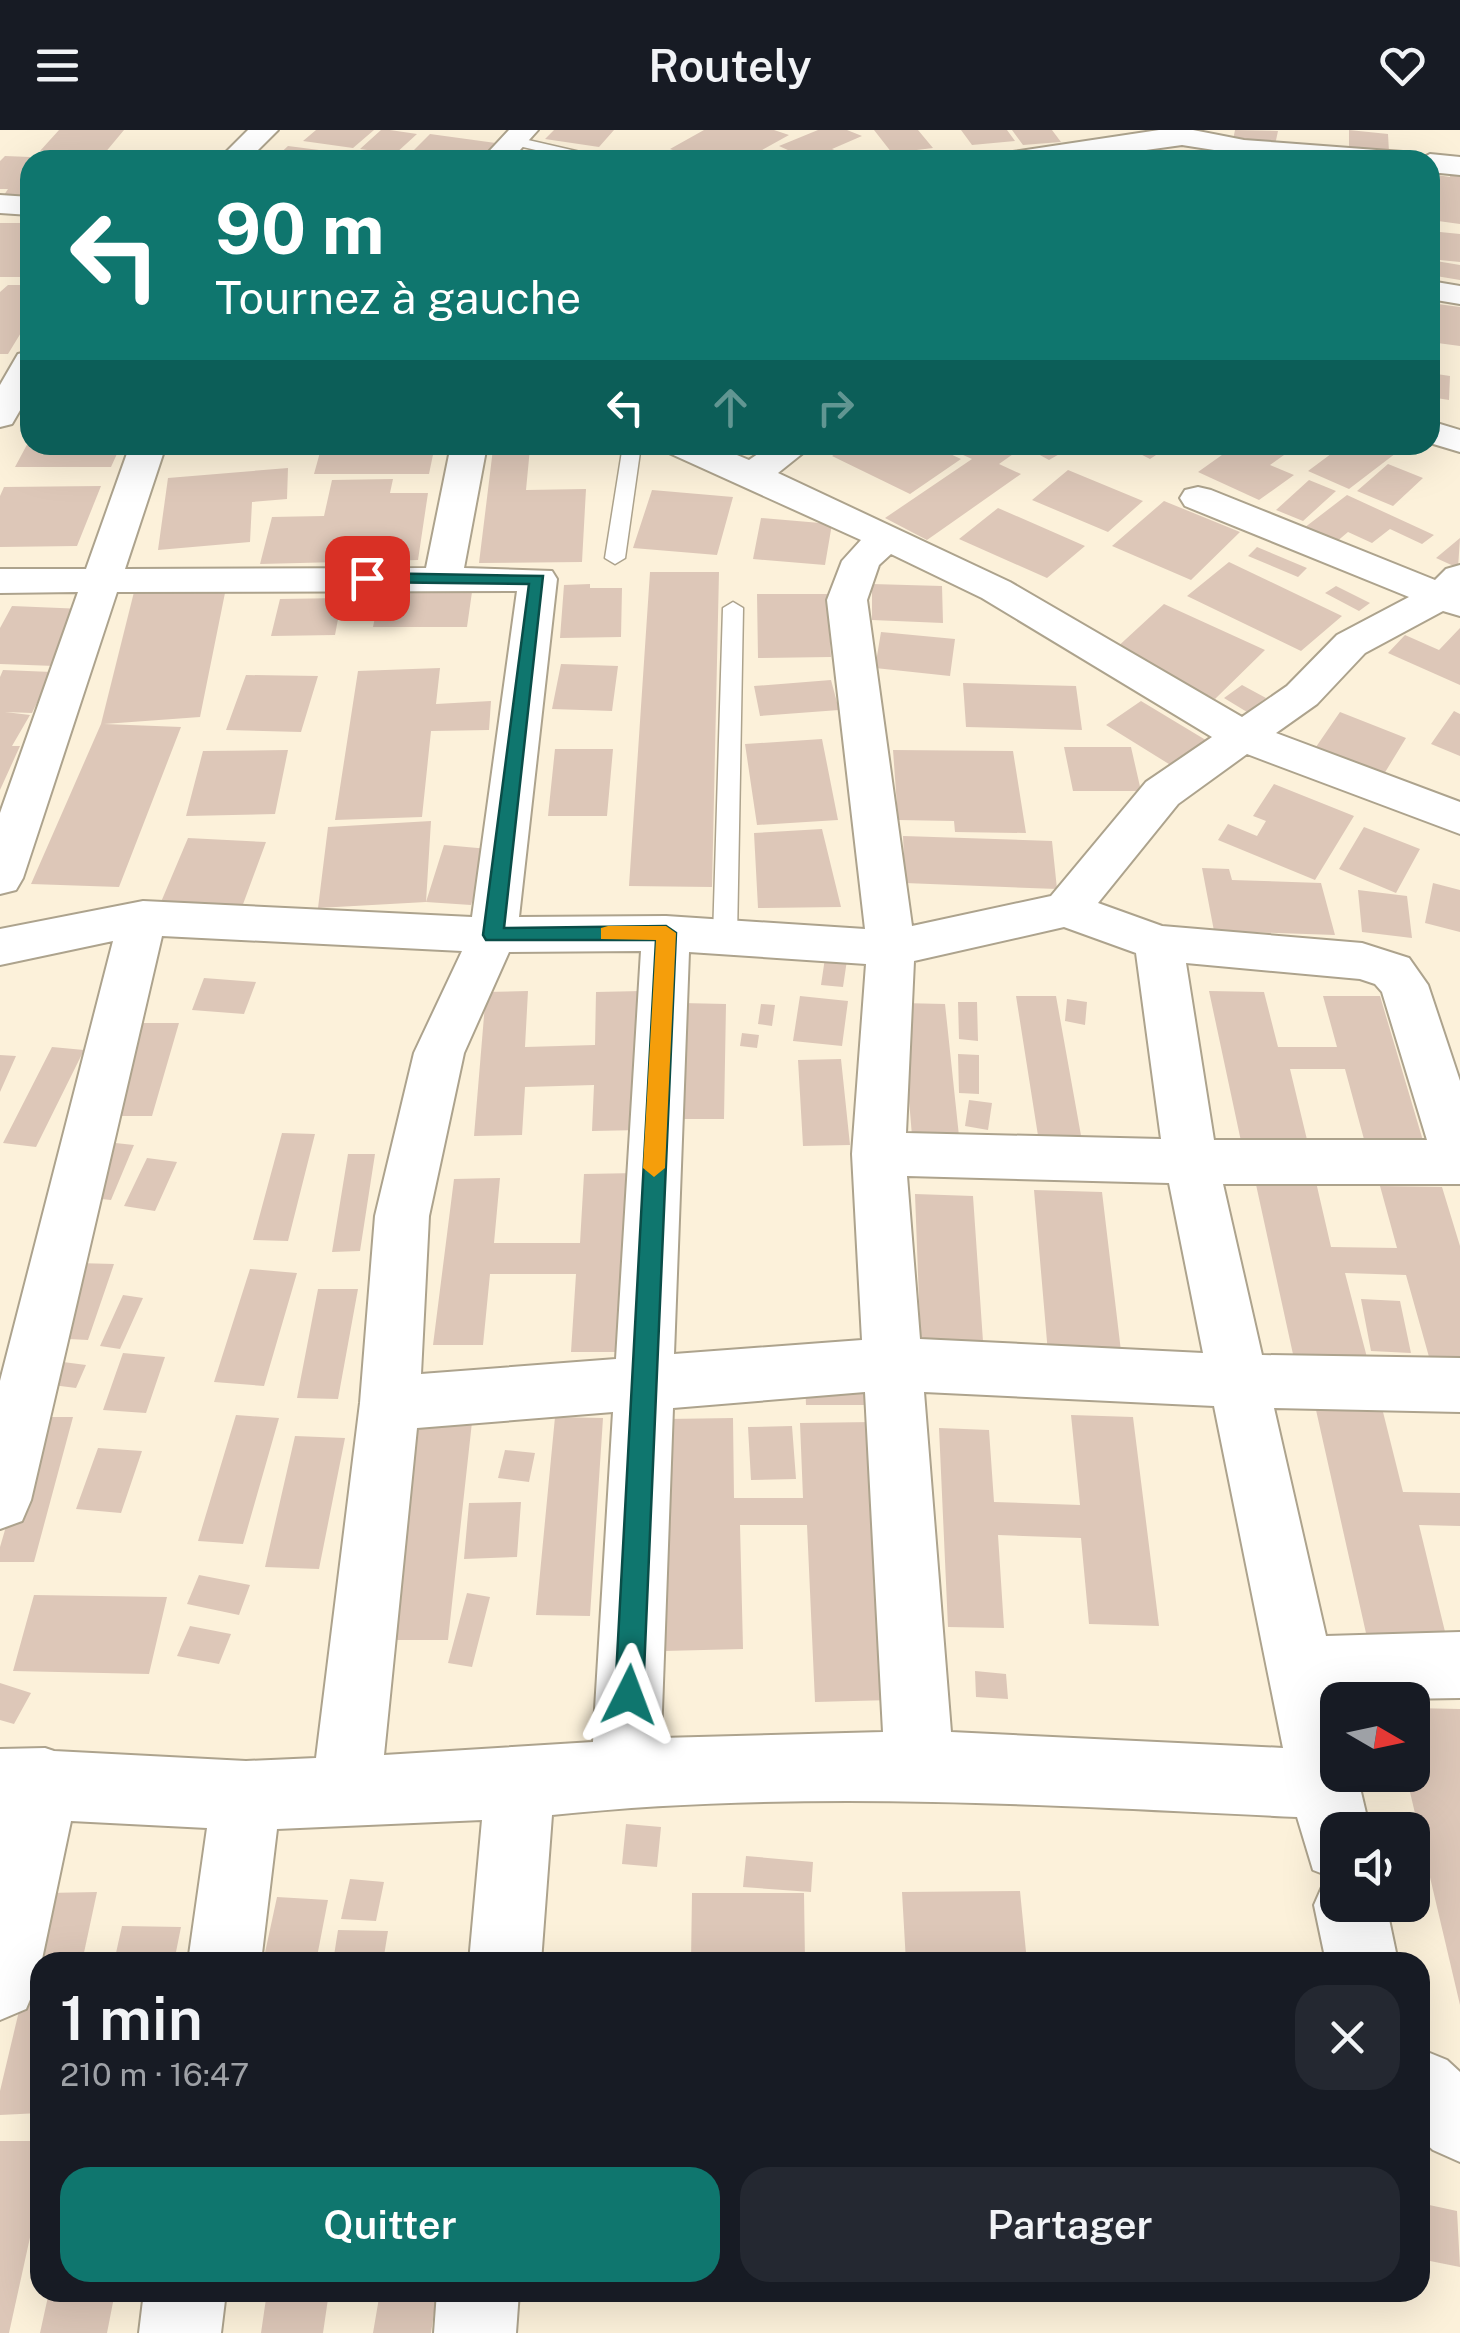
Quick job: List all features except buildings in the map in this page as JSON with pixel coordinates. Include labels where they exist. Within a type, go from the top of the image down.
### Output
[{"type":"street","points":[[243,150],[264,130]]},
{"type":"street","points":[[1074,150],[1176,133],[1214,145],[1277,150]]},
{"type":"street","points":[[0,417],[20,380]]},
{"type":"street","points":[[0,878],[145,455]]},
{"type":"street","points":[[443,577],[467,455]]},
{"type":"street","points":[[706,455],[996,590],[1244,737],[1460,819]]},
{"type":"street","points":[[752,474],[780,455]]},
{"type":"street","points":[[1198,498],[1453,593]]},
{"type":"street","points":[[885,539],[861,561],[846,600],[890,948],[879,1154],[919,1765]]},
{"type":"street","points":[[0,582],[538,579],[493,935],[439,1054],[402,1216],[390,1402],[346,1790]]},
{"type":"street","points":[[1066,910],[1162,793],[1302,695],[1350,644],[1453,593]]},
{"type":"street","points":[[0,947],[143,918],[493,935],[666,933],[890,948],[1066,910],[1159,943],[1362,960],[1392,970],[1404,985],[1460,1162],[1190,1162],[879,1154]]},
{"type":"street","points":[[0,1500],[143,918]]},
{"type":"street","points":[[625,1773],[666,933]]},
{"type":"street","points":[[1159,943],[1190,1162],[1330,1812]]},
{"type":"street","points":[[390,1402],[643,1386],[890,1364],[1238,1380],[1460,1385]]},
{"type":"street","points":[[1301,1670],[1460,1664]]},
{"type":"street","points":[[0,1983],[22,1783],[246,1796],[520,1784],[625,1773],[919,1765],[1320,1814]]},
{"type":"street","points":[[506,1952],[520,1784]]},
{"type":"street","points":[[226,1952],[246,1796]]},
{"type":"street","points":[[1354,1922],[1360,1952]]},
{"type":"street","points":[[1430,2096],[1460,2122]]},
{"type":"street","points":[[180,2333],[184,2302]]},
{"type":"street","points":[[474,2333],[477,2302]]},
{"type":"lane","points":[[512,144],[544,150]]},
{"type":"lane","points":[[616,558],[631,455]]},
{"type":"lane","points":[[725,938],[733,608]]},
{"type":"slow traffic","points":[[608,934],[666,933],[654,1168]]},
{"type":"route","points":[[367,578],[538,579],[493,935],[666,933],[629,1695]]}]
